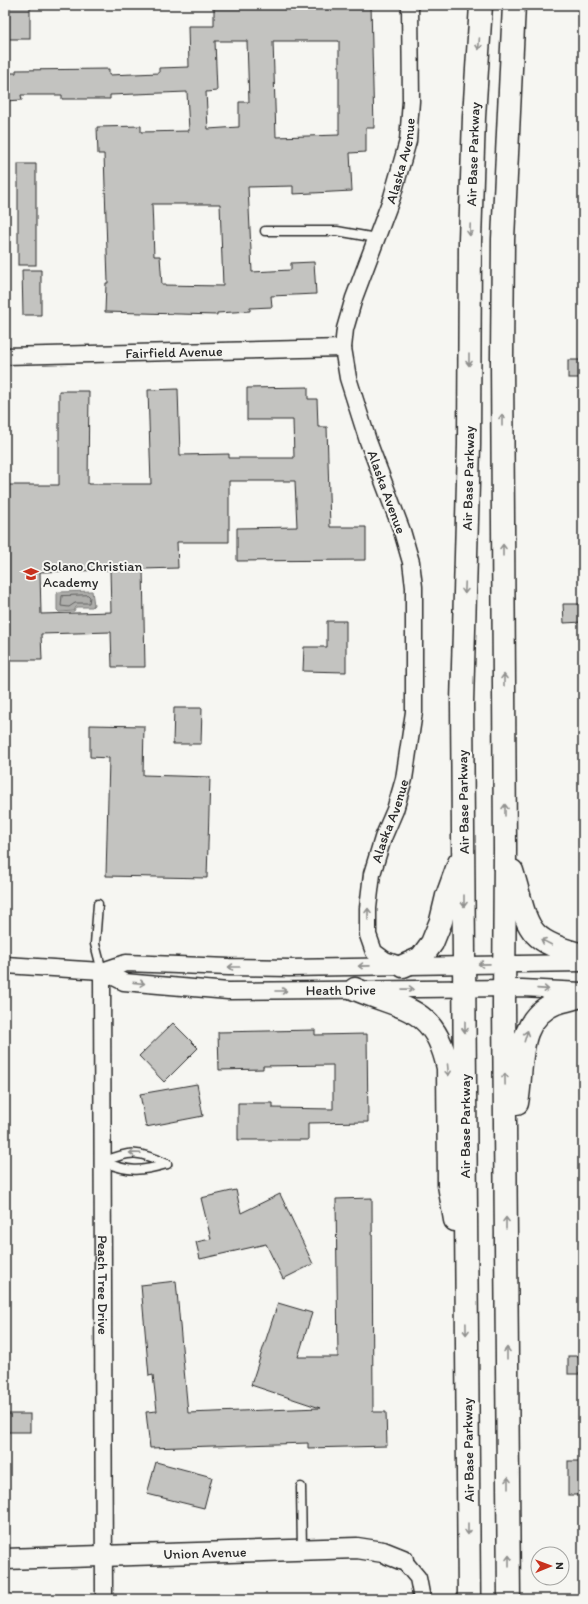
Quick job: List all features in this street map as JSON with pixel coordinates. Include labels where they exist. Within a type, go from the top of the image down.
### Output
[{"type":"main road","name":"Air Base Parkway","points":[[469,1599],[462,703],[469,445],[470,240],[474,117],[481,5]]},
{"type":"main road","points":[[509,1599],[504,988],[505,849],[502,239],[514,5]]},
{"type":"main road","points":[[403,966],[421,958],[432,943],[441,921],[447,896],[464,848]]},
{"type":"main road","points":[[505,849],[530,928],[541,940],[558,948],[583,954]]},
{"type":"main road","points":[[355,989],[380,1000],[399,1004],[416,1013],[428,1022],[437,1034],[445,1050],[448,1068],[449,1185],[466,1290]]},
{"type":"main road","points":[[506,1157],[518,1097],[522,1052],[525,1036],[531,1022],[542,1011],[556,1003],[583,996]]},
{"type":"street","name":"Alaska Avenue","points":[[403,966],[386,960],[374,952],[368,935],[368,908],[372,874],[383,838],[395,810],[404,779],[414,712],[414,587],[410,562],[402,530],[368,441],[354,399],[348,378],[343,348],[345,329],[352,304],[392,197],[408,141],[411,101],[410,5]]},
{"type":"street","name":"Fairfield Avenue","points":[[5,356],[343,348]]},
{"type":"street","name":"Heath Drive","points":[[5,965],[102,971],[126,963],[236,968],[583,963]]},
{"type":"street","name":"Heath Drive","points":[[102,971],[124,982],[202,990],[289,991],[504,988],[583,992]]},
{"type":"street","name":"Peach Tree Drive","points":[[102,971],[104,1599]]},
{"type":"street","name":"Union Avenue","points":[[5,1559],[357,1548],[382,1552],[403,1560]]},
{"type":"street","points":[[403,1560],[418,1578],[422,1599]]},
{"type":"lane","points":[[265,231],[337,230],[376,238]]},
{"type":"lane","points":[[98,904],[95,944],[102,971]]},
{"type":"lane","points":[[123,1153],[146,1154],[166,1164],[146,1170],[123,1170],[103,1162],[123,1153]]},
{"type":"lane","points":[[301,1487],[302,1550]]},
{"type":"water","points":[[92,591],[94,605],[92,607],[76,607],[74,611],[59,612],[57,610],[57,593]]},
{"type":"building","points":[[5,5],[30,5],[30,39],[5,39]]},
{"type":"building","points":[[371,5],[374,128],[366,128],[366,152],[350,153],[352,191],[293,194],[293,186],[248,187],[252,272],[291,270],[291,263],[314,262],[316,294],[271,296],[272,307],[250,308],[250,311],[217,313],[217,315],[105,312],[106,283],[108,283],[104,154],[98,154],[97,127],[141,126],[141,132],[189,131],[187,92],[110,95],[110,99],[62,99],[62,95],[21,95],[22,100],[5,101],[5,73],[16,73],[16,70],[109,69],[109,75],[159,73],[159,68],[189,67],[188,26],[214,26],[214,7]],"holes":[[[215,41],[247,41],[249,102],[239,102],[239,127],[208,129],[206,92],[217,91]],[[273,41],[339,41],[339,135],[276,137]],[[152,204],[220,204],[223,286],[162,285],[160,256],[154,256]]]},
{"type":"building","points":[[18,164],[36,164],[36,265],[18,265]]},
{"type":"building","points":[[22,270],[41,270],[41,315],[23,315]]},
{"type":"building","points":[[568,360],[583,360],[583,378],[568,378]]},
{"type":"building","points":[[308,387],[308,399],[317,399],[318,427],[327,427],[330,527],[366,527],[366,560],[237,561],[237,528],[297,527],[295,481],[229,481],[229,542],[177,542],[178,568],[143,569],[145,667],[112,667],[111,632],[41,634],[42,660],[9,660],[6,485],[59,485],[59,391],[89,391],[88,484],[151,484],[148,390],[178,389],[180,455],[229,454],[229,458],[294,458],[293,420],[247,420],[247,388]],"holes":[[[110,570],[111,612],[41,614],[40,572]]]},
{"type":"building","points":[[563,604],[583,604],[583,622],[564,623]]},
{"type":"building","points":[[327,621],[346,621],[346,672],[303,671],[304,647],[327,647]]},
{"type":"building","points":[[174,708],[202,708],[201,744],[173,744]]},
{"type":"building","points":[[90,725],[144,726],[143,775],[210,777],[207,878],[106,876],[109,758],[90,757]]},
{"type":"building","points":[[173,1023],[198,1048],[164,1082],[139,1056]]},
{"type":"building","points":[[315,1030],[315,1035],[367,1034],[368,1122],[308,1123],[308,1140],[238,1140],[238,1103],[273,1103],[273,1108],[333,1109],[333,1065],[263,1066],[263,1069],[219,1070],[218,1032]]},
{"type":"building","points":[[197,1084],[203,1116],[146,1127],[140,1094]]},
{"type":"building","points":[[236,1190],[241,1213],[280,1194],[313,1264],[283,1279],[266,1244],[200,1259],[196,1242],[211,1239],[201,1198]]},
{"type":"building","points":[[372,1198],[373,1412],[386,1412],[387,1446],[308,1448],[308,1443],[150,1448],[146,1412],[157,1411],[153,1375],[149,1376],[141,1285],[176,1281],[188,1413],[320,1408],[251,1385],[278,1303],[312,1313],[298,1357],[338,1357],[336,1199]]},
{"type":"building","points":[[568,1356],[583,1356],[583,1374],[568,1374]]},
{"type":"building","points":[[5,1414],[30,1414],[30,1432],[5,1432]]},
{"type":"building","points":[[568,1461],[583,1461],[583,1495],[568,1495]]},
{"type":"building","points":[[156,1462],[212,1477],[204,1508],[147,1494]]},
{"type":"place","name":"Solano Christian Academy","points":[[31,574]]}]
